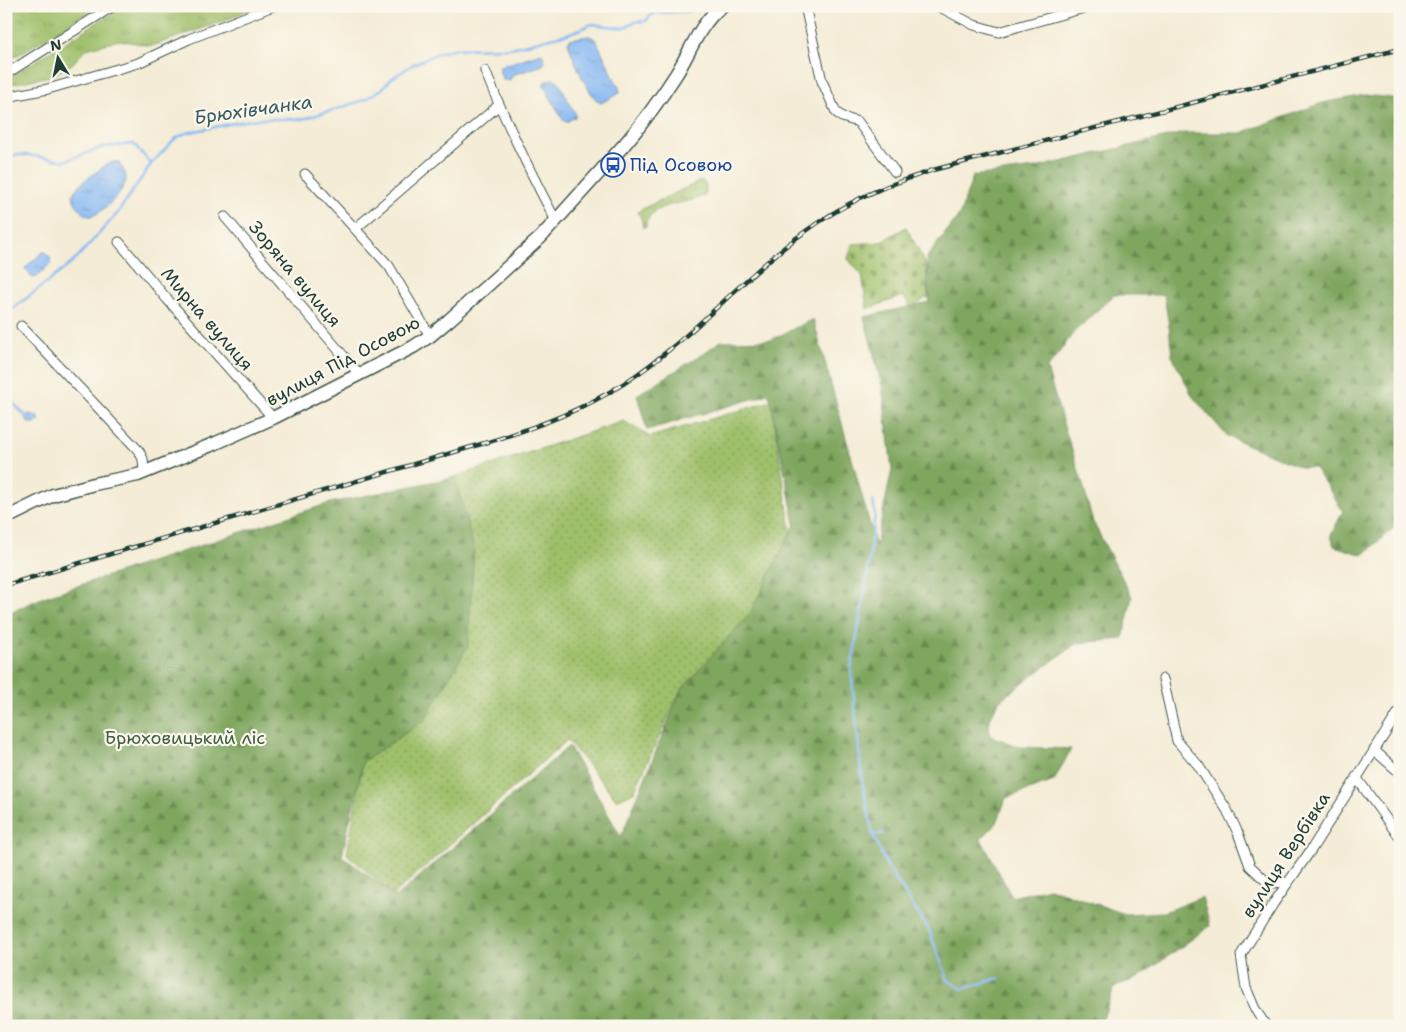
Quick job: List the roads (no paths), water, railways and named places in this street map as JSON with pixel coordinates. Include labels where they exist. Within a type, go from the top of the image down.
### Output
[{"type":"street","points":[[6,74],[114,6]]},
{"type":"street","points":[[6,97],[48,89],[138,63],[189,39],[273,6]]},
{"type":"street","name":"вулиця Під Осовою","points":[[6,518],[54,495],[144,472],[216,443],[273,418],[413,347],[430,336],[541,237],[635,133],[677,74],[704,23],[722,6]]},
{"type":"street","points":[[805,6],[822,81],[836,112],[842,117],[858,122],[895,172]]},
{"type":"street","points":[[938,6],[974,25],[999,32],[1091,6]]},
{"type":"street","points":[[485,71],[532,176],[556,221]]},
{"type":"street","points":[[356,229],[499,105]]},
{"type":"street","points":[[305,174],[389,266],[430,336]]},
{"type":"street","name":"Зоряна вулиця","points":[[225,217],[359,374]]},
{"type":"street","name":"Мирна вулиця","points":[[119,242],[273,418]]},
{"type":"street","points":[[21,326],[138,451],[143,459],[144,472]]},
{"type":"street","points":[[1163,679],[1176,741],[1198,765],[1227,810],[1250,866],[1268,883],[1288,882]]},
{"type":"street","name":"вулиця Вербівка","points":[[1266,1026],[1255,1009],[1246,988],[1241,955],[1400,710]]},
{"type":"street","points":[[1374,750],[1400,773]]},
{"type":"street","points":[[1356,777],[1400,838]]},
{"type":"water","points":[[589,36],[596,40],[620,92],[601,103],[587,86],[568,42],[570,39]]},
{"type":"water","points":[[542,53],[545,62],[543,65],[512,75],[510,80],[503,80],[500,66]]},
{"type":"water","points":[[552,79],[558,81],[575,113],[575,117],[566,122],[563,120],[544,86],[544,82]]},
{"type":"water","points":[[118,162],[124,170],[126,181],[124,185],[117,196],[106,207],[93,216],[86,215],[75,203],[74,192],[89,177],[107,165]]},
{"type":"water","points":[[43,252],[50,257],[51,263],[37,277],[33,278],[25,268]]},
{"type":"water","points":[[29,414],[38,416],[40,421],[29,423],[25,417]]},
{"type":"waterway","name":"Брюхівчанка","points":[[6,314],[72,263],[117,214],[151,164],[176,138],[186,133],[258,119],[302,119],[334,110],[366,99],[382,89],[392,78],[414,64],[453,49],[511,48],[567,34],[591,24],[623,28],[634,22],[646,21],[651,15],[656,13],[689,11],[706,6]]},
{"type":"waterway","points":[[9,155],[28,155],[65,161],[103,147],[134,144],[151,164]]},
{"type":"waterway","points":[[6,396],[28,418]]},
{"type":"waterway","points":[[873,501],[875,514],[865,592],[851,669],[862,780],[873,835],[887,866],[929,930],[948,980],[962,989],[999,978]]},
{"type":"waterway","points":[[873,835],[883,833]]},
{"type":"railway","points":[[6,585],[495,440],[545,423],[577,409],[623,384],[668,351],[795,239],[849,204],[889,185],[933,170],[1400,49]]},
{"type":"place","name":"Під Осовою","points":[[613,165]]},
{"type":"park label","name":"Брюховицький ліс","points":[[185,738]]}]
